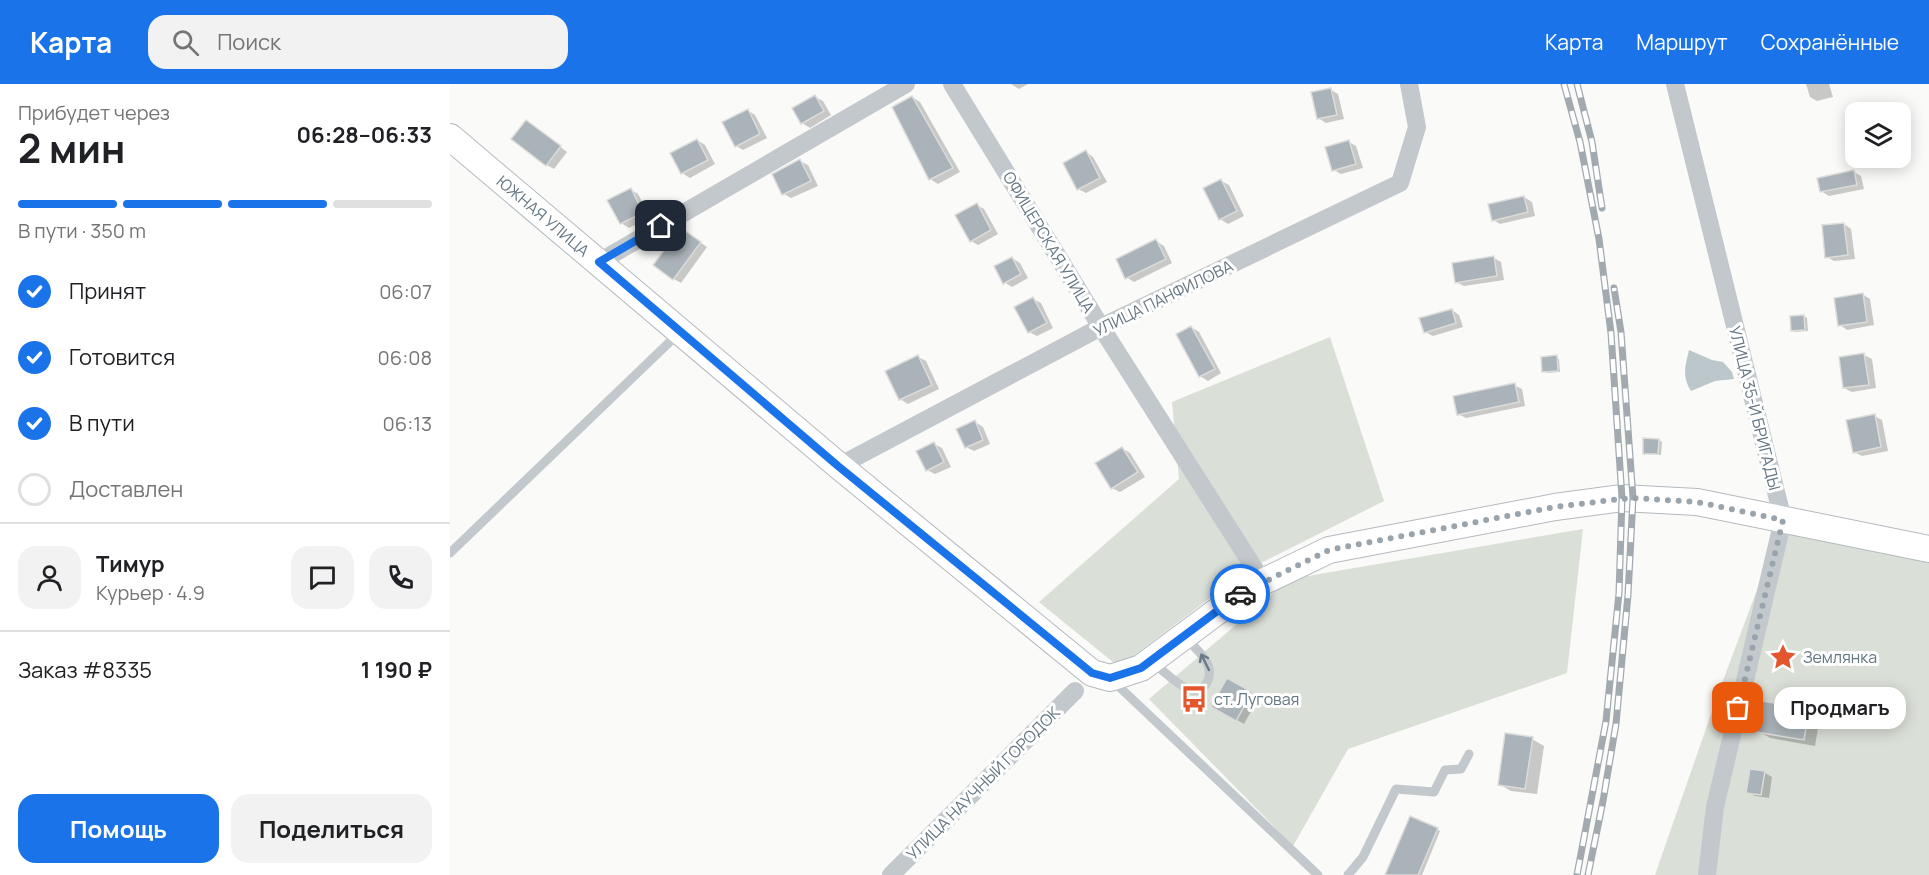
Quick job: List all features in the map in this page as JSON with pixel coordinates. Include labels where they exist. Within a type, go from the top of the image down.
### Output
[{"type":"street","points":[[599,262],[906,84]]},
{"type":"street","name":"ОФИЦЕРСКАЯ УЛИЦА","points":[[952,84],[1101,327],[1263,582]]},
{"type":"street","name":"УЛИЦА ПАНФИЛОВА","points":[[838,466],[1101,327],[1400,183],[1417,127],[1409,84]]},
{"type":"street","name":"УЛИЦА 35-Й БРИГАДЫ","points":[[1675,84],[1783,520],[1715,807],[1707,875]]},
{"type":"street","name":"ЮЖНАЯ УЛИЦА","points":[[450,137],[838,466],[1092,673],[1110,678]]},
{"type":"street","points":[[1110,678],[1141,668],[1246,590],[1329,550],[1555,507],[1622,498],[1697,502],[1929,549]]},
{"type":"street","name":"УЛИЦА НАУЧНЫЙ ГОРОДОК","points":[[891,875],[1075,691]]},
{"type":"lane","points":[[450,553],[681,331]]},
{"type":"lane","points":[[1150,662],[1188,689],[1198,691],[1204,688],[1210,676],[1208,664],[1198,650],[1183,636]]},
{"type":"lane","points":[[1110,678],[1318,875]]},
{"type":"lane","points":[[1348,875],[1363,857],[1396,789],[1434,792],[1445,770],[1461,769],[1469,754]]},
{"type":"shaded area","points":[[1330,337],[1384,501],[1247,570],[1119,667],[1039,602],[1179,479],[1172,402]]},
{"type":"shaded area","points":[[1689,350],[1723,362],[1732,372],[1734,379],[1715,381],[1691,391],[1686,381],[1685,371]]},
{"type":"shaded area","points":[[1783,520],[1929,549],[1929,875],[1655,875],[1718,694]]},
{"type":"shaded area","points":[[1583,529],[1567,673],[1348,749],[1293,846],[1149,699],[1290,579]]},
{"type":"building","points":[[1331,88],[1337,115],[1317,119],[1311,92]]},
{"type":"building","points":[[815,95],[824,111],[801,124],[792,108]]},
{"type":"building","points":[[912,96],[953,168],[929,180],[892,107]]},
{"type":"building","points":[[748,109],[760,134],[735,147],[722,122]]},
{"type":"building","points":[[526,120],[561,146],[546,166],[511,139]]},
{"type":"building","points":[[697,139],[708,160],[681,174],[670,153]]},
{"type":"building","points":[[1349,140],[1356,164],[1332,171],[1325,147]]},
{"type":"building","points":[[1086,150],[1100,178],[1077,190],[1063,163]]},
{"type":"building","points":[[800,159],[811,181],[782,195],[772,174]]},
{"type":"building","points":[[1854,170],[1857,185],[1820,192],[1817,178]]},
{"type":"building","points":[[1221,179],[1237,211],[1219,220],[1203,188]]},
{"type":"building","points":[[631,188],[643,213],[620,224],[607,200]]},
{"type":"building","points":[[1524,196],[1528,212],[1492,221],[1488,204]]},
{"type":"building","points":[[977,203],[991,230],[970,242],[955,215]]},
{"type":"building","points":[[1844,223],[1848,255],[1825,258],[1822,225]]},
{"type":"building","points":[[681,228],[701,242],[673,280],[653,265]]},
{"type":"building","points":[[1156,239],[1166,259],[1125,279],[1116,259]]},
{"type":"building","points":[[1494,256],[1497,276],[1455,283],[1452,263]]},
{"type":"building","points":[[1012,257],[1021,274],[1003,284],[994,266]]},
{"type":"building","points":[[1863,293],[1867,322],[1838,326],[1834,298]]},
{"type":"building","points":[[1033,297],[1047,323],[1028,333],[1014,307]]},
{"type":"building","points":[[1452,309],[1456,323],[1424,333],[1419,318]]},
{"type":"building","points":[[1804,315],[1805,330],[1791,331],[1790,316]]},
{"type":"building","points":[[1191,326],[1215,369],[1199,377],[1176,334]]},
{"type":"building","points":[[1864,353],[1869,385],[1843,388],[1839,357]]},
{"type":"building","points":[[918,355],[932,385],[899,400],[885,371]]},
{"type":"building","points":[[1557,355],[1558,371],[1542,372],[1541,357]]},
{"type":"building","points":[[1515,383],[1519,402],[1457,415],[1453,396]]},
{"type":"building","points":[[1875,414],[1881,447],[1853,453],[1846,420]]},
{"type":"building","points":[[975,420],[983,440],[965,448],[956,429]]},
{"type":"building","points":[[1643,438],[1659,439],[1658,454],[1643,454]]},
{"type":"building","points":[[934,442],[944,462],[926,471],[916,451]]},
{"type":"building","points":[[1122,447],[1138,472],[1111,489],[1095,463]]},
{"type":"building","points":[[1227,678],[1252,692],[1236,721],[1211,707]]},
{"type":"building","points":[[1762,701],[1809,709],[1804,740],[1756,732]]},
{"type":"building","points":[[1505,733],[1533,737],[1525,789],[1498,785]]},
{"type":"building","points":[[1750,769],[1765,771],[1761,795],[1746,793]]},
{"type":"building","points":[[1410,816],[1438,828],[1418,875],[1385,875]]},
{"type":"railway","points":[[1564,84],[1580,142],[1599,239],[1611,333],[1622,498],[1619,593],[1606,721],[1577,875]]},
{"type":"railway","points":[[1577,84],[1592,142],[1602,208]]},
{"type":"railway","points":[[1588,875],[1616,724],[1628,595],[1633,498],[1621,332],[1614,288]]},
{"type":"way so far","points":[[1240,594],[1329,550],[1555,507],[1633,498],[1697,502],[1783,520],[1738,708]]},
{"type":"place","name":"Землянка","points":[[1783,657]]},
{"type":"place","name":"ст. Луговая","points":[[1194,699]]},
{"type":"place","name":"Продмагъ","points":[[1738,708]]},
{"type":"route","points":[[661,226],[599,262],[838,466],[1092,673],[1110,678],[1141,668],[1240,594]]}]
